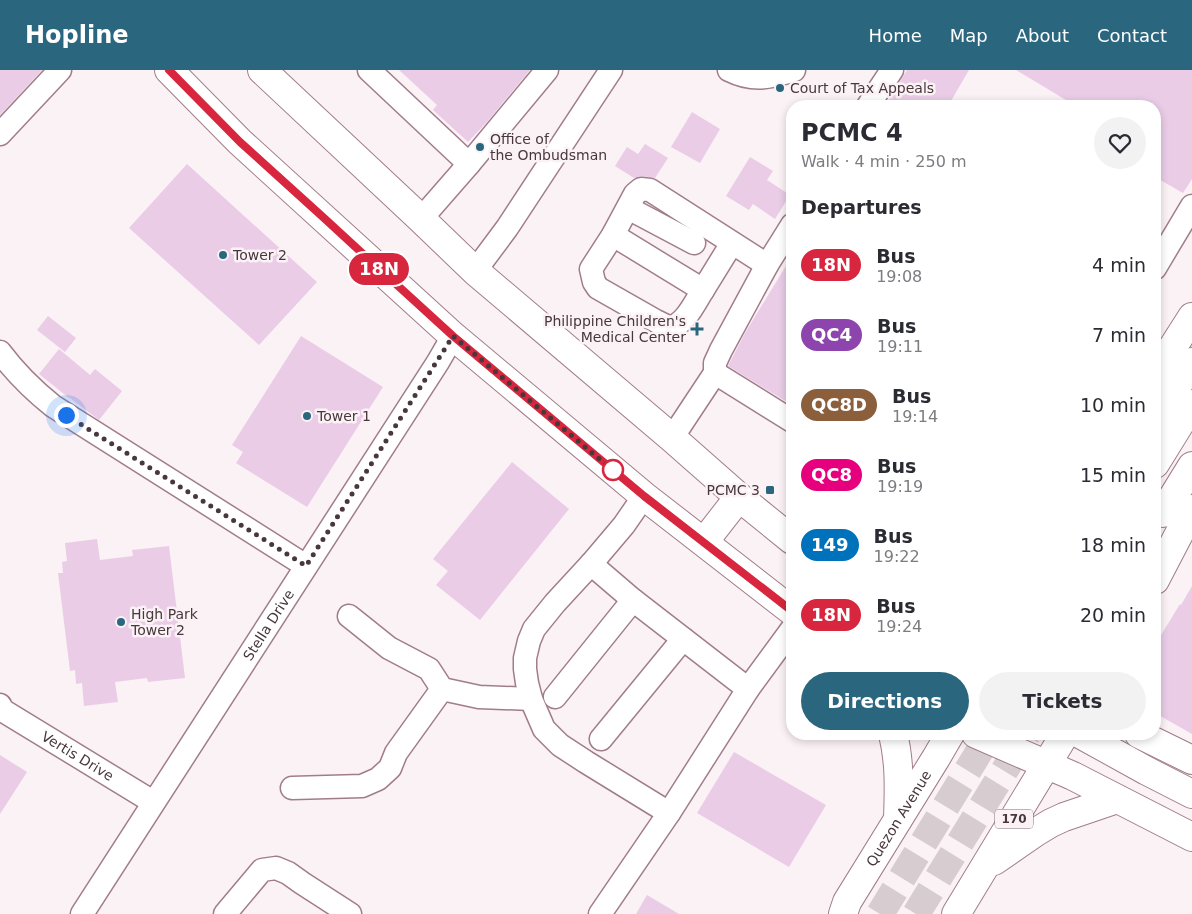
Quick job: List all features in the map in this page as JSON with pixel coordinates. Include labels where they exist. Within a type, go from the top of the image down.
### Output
[{"type":"main road","points":[[170,70],[240,142],[453,336],[644,496],[786,606]]},
{"type":"main road","points":[[270,73],[475,271],[786,535]]},
{"type":"main road","points":[[1161,366],[1192,317]]},
{"type":"main road","points":[[1161,411],[1192,362]]},
{"type":"main road","points":[[1161,454],[1192,404]]},
{"type":"main road","points":[[1163,513],[1192,466]]},
{"type":"main road","points":[[704,542],[739,497]]},
{"type":"main road","points":[[1161,569],[1192,510]]},
{"type":"main road","points":[[893,740],[898,772],[898,820]]},
{"type":"main road","name":"Quezon Avenue","points":[[841,910],[946,740]]},
{"type":"main road","points":[[990,740],[1073,776],[1192,837]]},
{"type":"main road","name":"170","points":[[956,914],[1061,740]]},
{"type":"main road","points":[[1091,740],[1192,794]]},
{"type":"main road","points":[[1152,740],[1192,760]]},
{"type":"main road","points":[[981,875],[997,859],[1036,832],[1064,817],[1117,799]]},
{"type":"street","points":[[0,134],[60,70]]},
{"type":"street","points":[[369,70],[469,164]]},
{"type":"street","points":[[421,219],[547,70]]},
{"type":"street","points":[[475,271],[507,228],[611,70]]},
{"type":"street","points":[[728,70],[739,75],[759,78],[773,77],[794,70]]},
{"type":"street","points":[[872,100],[892,70]]},
{"type":"street","points":[[732,243],[684,319],[677,326],[670,328],[598,288],[594,282],[591,269],[613,235],[635,194],[641,189],[650,190],[767,265]]},
{"type":"street","points":[[1161,258],[1192,206]]},
{"type":"street","points":[[628,208],[694,242]]},
{"type":"street","points":[[613,235],[703,290]]},
{"type":"street","points":[[786,235],[767,265],[715,363],[720,376],[786,417]]},
{"type":"street","name":"Stella Drive","points":[[82,914],[453,336]]},
{"type":"street","points":[[0,352],[32,388],[53,406],[306,566]]},
{"type":"street","points":[[676,442],[720,376]]},
{"type":"street","points":[[644,496],[624,525],[534,629],[529,641],[526,658],[527,683],[531,699],[544,729],[560,745],[669,813]]},
{"type":"street","points":[[1161,580],[1192,539]]},
{"type":"street","points":[[591,564],[632,600],[748,689]]},
{"type":"street","points":[[555,697],[632,600]]},
{"type":"street","points":[[348,616],[389,648],[429,670],[442,689],[478,697],[531,699]]},
{"type":"street","points":[[600,914],[669,813],[748,689],[786,637]]},
{"type":"street","points":[[601,738],[683,639]]},
{"type":"street","points":[[292,788],[362,786],[378,779],[390,768],[396,754],[442,689]]},
{"type":"street","name":"Vertis Drive","points":[[1,708],[153,802]]},
{"type":"street","points":[[226,914],[262,870],[276,868],[288,873],[350,914]]},
{"type":"building","points":[[0,70],[42,70],[0,115]]},
{"type":"building","points":[[399,70],[530,70],[468,142],[433,110],[437,105]]},
{"type":"building","points":[[907,70],[969,70],[952,100],[889,100]]},
{"type":"building","points":[[1016,70],[1192,70],[1192,179],[1183,193],[1161,180],[1161,100],[1066,100]]},
{"type":"building","points":[[692,112],[720,129],[700,163],[671,147]]},
{"type":"building","points":[[645,144],[668,158],[655,178],[642,176],[634,178],[615,166],[627,147],[638,154]]},
{"type":"building","points":[[750,157],[773,171],[767,180],[786,192],[786,201],[775,219],[753,204],[749,210],[726,196]]},
{"type":"building","name":"Tower 2","points":[[187,164],[317,282],[259,345],[129,228]]},
{"type":"building","points":[[786,266],[786,401],[728,366],[745,333]]},
{"type":"building","points":[[48,316],[76,338],[65,352],[37,330]]},
{"type":"building","name":"Tower 1","points":[[301,336],[383,387],[307,507],[236,463],[243,452],[232,445]]},
{"type":"building","points":[[59,349],[90,375],[95,369],[122,391],[99,420],[39,374]]},
{"type":"building","points":[[512,462],[569,509],[480,620],[436,585],[448,571],[433,559]]},
{"type":"building","name":"High Park Tower 2","points":[[97,539],[100,560],[133,556],[132,550],[169,546],[185,678],[148,682],[147,678],[115,682],[118,702],[84,706],[82,683],[76,684],[75,670],[70,671],[58,573],[63,573],[62,562],[67,561],[65,543]]},
{"type":"building","points":[[1192,586],[1192,734],[1161,716],[1161,635]]},
{"type":"building","points":[[734,752],[826,805],[789,867],[697,813]]},
{"type":"building","points":[[0,755],[27,772],[0,814]]},
{"type":"building","points":[[647,895],[679,914],[636,914]]},
{"type":"tunnel","points":[[880,914],[986,740]]},
{"type":"tunnel","points":[[916,914],[1023,740]]},
{"type":"bus line","name":"18N","points":[[169,70],[240,142],[453,336],[644,496],[786,607]]},
{"type":"place","name":"Court of Tax Appeals","points":[[780,88]]},
{"type":"place","name":"Office of the Ombudsman","points":[[480,147]]},
{"type":"place","name":"Tower 2","points":[[223,255]]},
{"type":"place","name":"Philippine Children's Medical Center","points":[[697,329]]},
{"type":"place","name":"Tower 1","points":[[307,416]]},
{"type":"place","name":"PCMC 3","points":[[770,490]]},
{"type":"place","name":"High Park Tower 2","points":[[121,622]]},
{"type":"route","points":[[66,415],[306,566],[453,336],[615,472],[613,470]]}]
